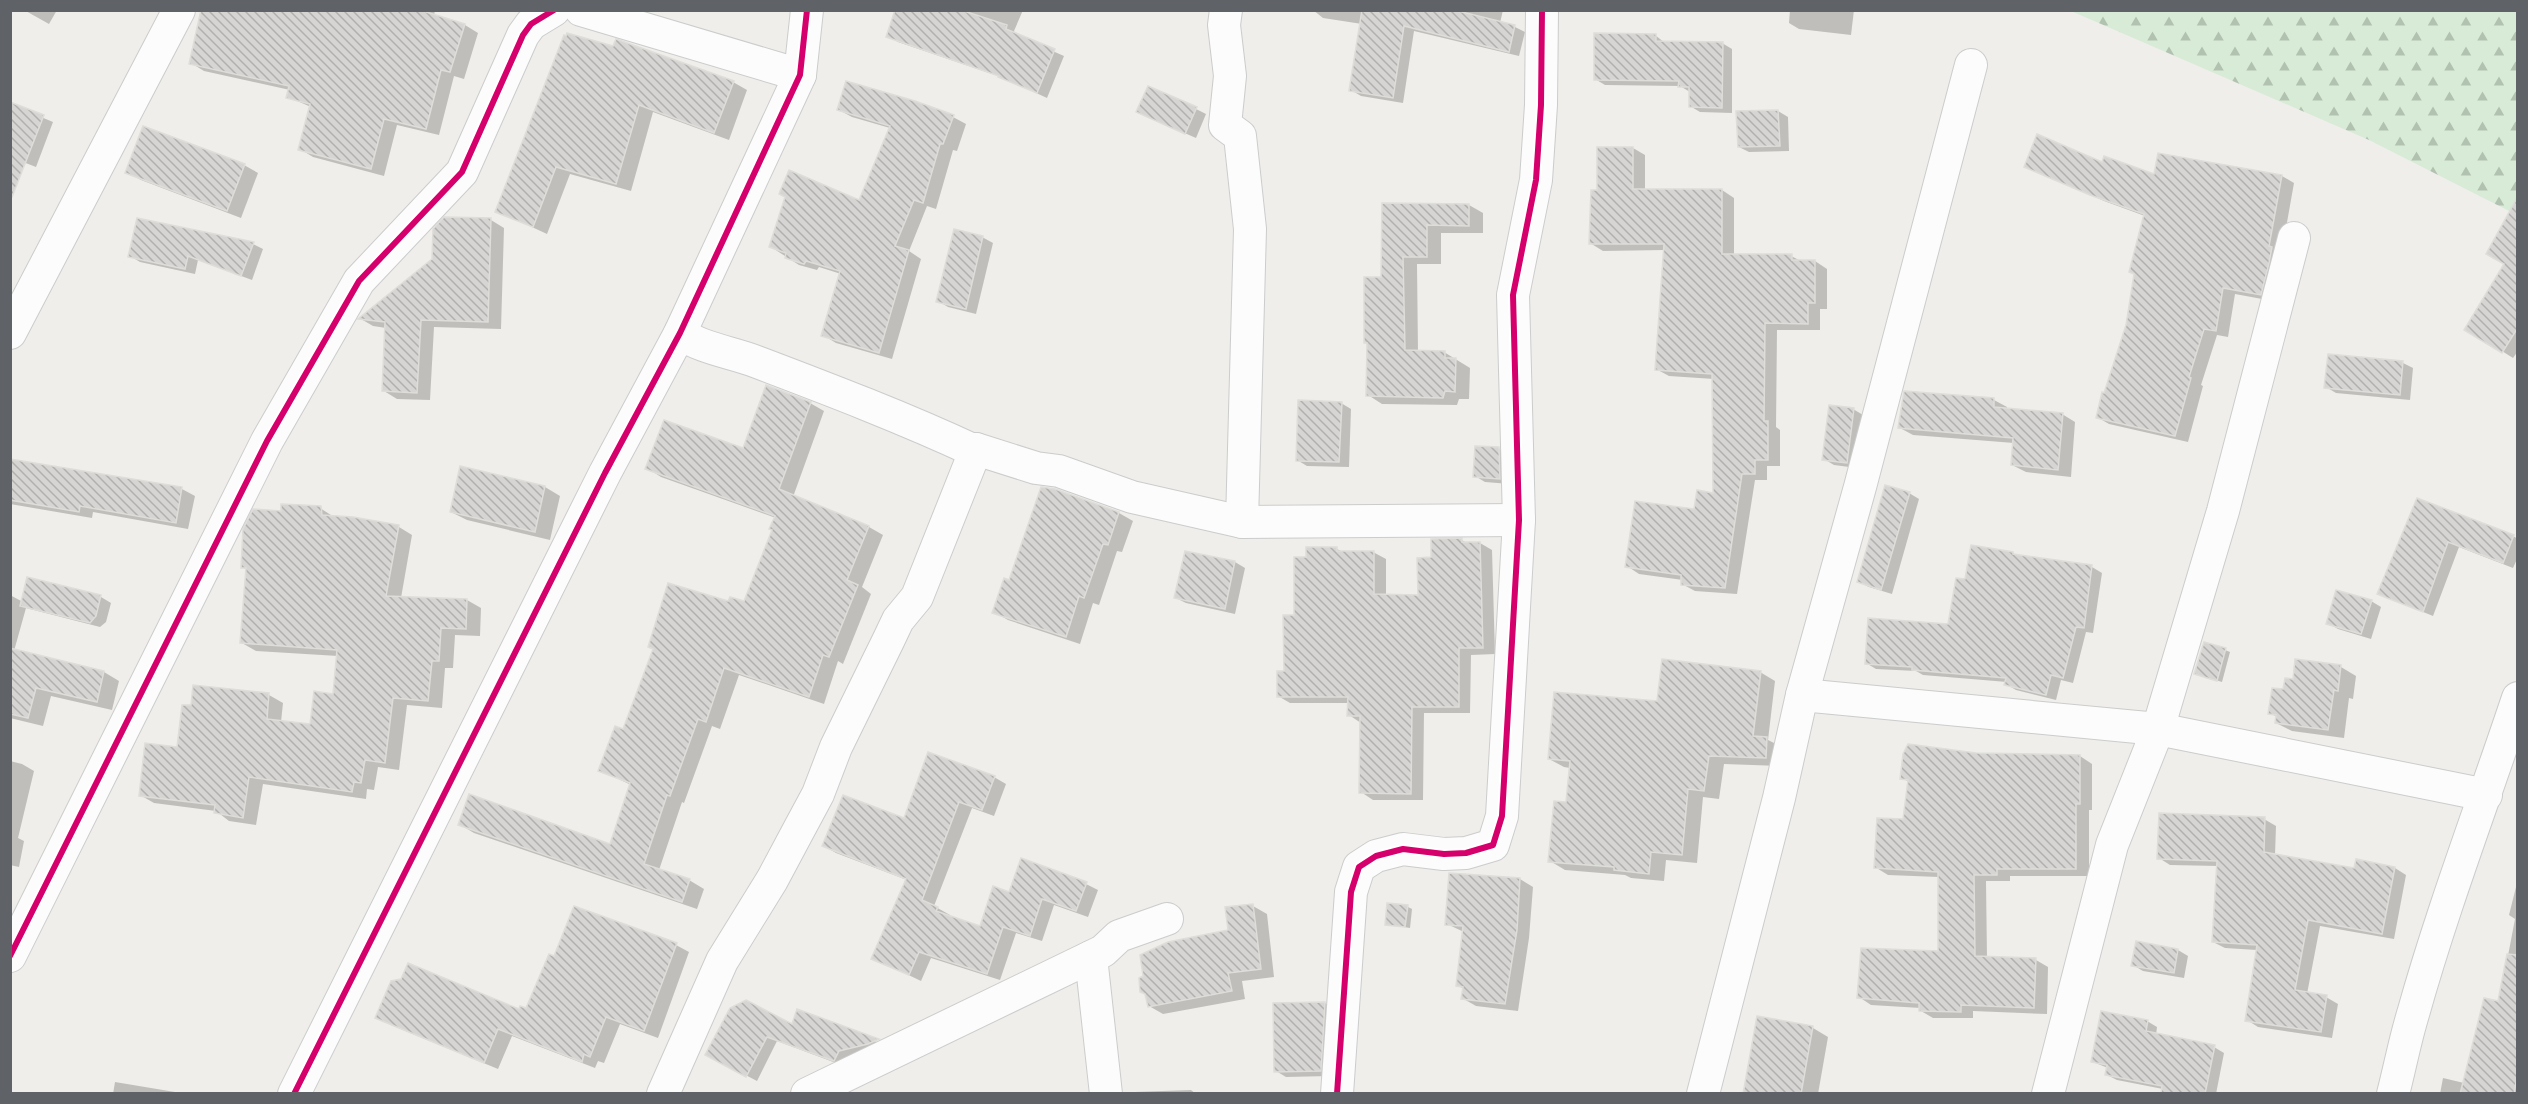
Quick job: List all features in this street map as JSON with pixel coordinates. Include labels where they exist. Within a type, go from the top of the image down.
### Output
[{"type":"street","points":[[10,333],[179,10]]},
{"type":"street","points":[[10,956],[267,441],[359,281],[462,171],[523,34],[531,24],[554,10]]},
{"type":"street","points":[[582,10],[800,75]]},
{"type":"street","points":[[294,1094],[605,473],[680,333],[800,75],[807,10]]},
{"type":"street","points":[[1226,10],[1224,25],[1230,76],[1225,125],[1240,136],[1250,229],[1242,522]]},
{"type":"street","points":[[1337,1094],[1351,892],[1359,867],[1377,856],[1403,849],[1444,854],[1466,853],[1493,845],[1502,816],[1519,520],[1513,295],[1536,180],[1541,105],[1542,10]]},
{"type":"street","points":[[1703,1094],[1803,695],[1971,65]]},
{"type":"street","points":[[2048,1094],[2112,845],[2158,729],[2223,511],[2294,238]]},
{"type":"street","points":[[680,333],[689,339],[750,359],[907,420],[975,451],[976,449],[1036,468],[1059,471],[1132,497],[1242,522],[1519,520]]},
{"type":"street","points":[[663,1094],[722,961],[772,880],[818,794],[836,747],[898,620],[917,597],[976,449]]},
{"type":"street","points":[[1803,695],[2158,729],[2486,795]]},
{"type":"street","points":[[2393,1094],[2416,1003],[2469,836],[2486,795],[2517,698]]},
{"type":"street","points":[[807,1094],[1103,951],[1119,936],[1167,919]]},
{"type":"street","points":[[1091,957],[1106,1094]]},
{"type":"green space","points":[[2071,11],[2517,11],[2517,215],[2369,140]]},
{"type":"building","points":[[201,10],[420,10],[465,24],[450,72],[441,70],[426,129],[384,119],[371,169],[298,150],[310,104],[286,98],[289,86],[189,64]]},
{"type":"building","points":[[895,10],[961,10],[1007,25],[1006,29],[1055,49],[1037,93],[999,76],[886,37]]},
{"type":"building","points":[[1362,10],[1454,10],[1515,25],[1509,52],[1404,26],[1393,98],[1349,91]]},
{"type":"building","points":[[567,33],[613,46],[616,39],[734,81],[714,133],[639,105],[616,184],[556,167],[533,227],[495,212],[564,35],[566,36]]},
{"type":"building","points":[[1594,33],[1656,34],[1656,41],[1723,42],[1722,108],[1689,107],[1689,87],[1678,87],[1679,81],[1594,80]]},
{"type":"building","points":[[846,81],[954,115],[943,144],[940,144],[923,203],[914,200],[895,246],[909,250],[879,353],[821,336],[840,271],[806,261],[804,264],[785,258],[786,253],[769,247],[785,197],[779,194],[789,170],[859,200],[890,126],[837,110]]},
{"type":"building","points":[[1148,86],[1197,107],[1185,134],[1136,112]]},
{"type":"building","points":[[10,102],[44,115],[12,197],[10,197]]},
{"type":"building","points":[[1778,110],[1780,146],[1738,147],[1736,111]]},
{"type":"building","points":[[143,126],[245,164],[227,211],[125,173]]},
{"type":"building","points":[[2037,134],[2102,162],[2104,156],[2154,174],[2158,153],[2282,175],[2269,246],[2272,247],[2261,295],[2223,288],[2216,331],[2204,329],[2189,377],[2191,378],[2175,436],[2096,418],[2102,392],[2104,393],[2126,325],[2134,274],[2129,272],[2144,214],[2090,195],[2024,167]]},
{"type":"building","points":[[1597,147],[1633,147],[1633,189],[1722,189],[1722,254],[1792,254],[1792,260],[1815,260],[1815,303],[1808,303],[1808,324],[1765,323],[1764,421],[1768,421],[1768,460],[1755,460],[1755,474],[1742,474],[1725,588],[1681,585],[1681,575],[1625,567],[1635,501],[1694,509],[1697,490],[1713,493],[1712,374],[1655,370],[1664,244],[1589,244],[1591,190],[1597,190]]},
{"type":"building","points":[[2517,198],[2517,329],[2502,353],[2464,330],[2504,264],[2486,254]]},
{"type":"building","points":[[1382,203],[1469,204],[1469,226],[1427,225],[1427,257],[1403,257],[1405,350],[1445,351],[1445,358],[1456,358],[1455,392],[1445,391],[1443,398],[1366,396],[1367,343],[1364,343],[1364,277],[1381,277]]},
{"type":"building","points":[[444,217],[491,218],[488,322],[421,320],[417,393],[382,391],[385,322],[358,319],[432,259],[433,229]]},
{"type":"building","points":[[137,218],[254,242],[241,276],[188,256],[185,269],[128,257]]},
{"type":"building","points":[[954,229],[983,236],[966,309],[936,302]]},
{"type":"building","points":[[2328,354],[2403,361],[2400,395],[2324,388]]},
{"type":"building","points":[[766,385],[811,402],[779,489],[869,526],[847,580],[858,585],[829,657],[823,655],[809,697],[724,668],[706,722],[698,719],[670,796],[667,795],[644,864],[690,879],[682,902],[458,825],[469,794],[610,844],[630,783],[598,771],[615,726],[623,729],[653,649],[648,647],[668,583],[728,601],[730,597],[744,601],[772,530],[769,529],[775,516],[645,469],[664,420],[743,448]]},
{"type":"building","points":[[1904,391],[1994,398],[1994,407],[2063,413],[2058,470],[2011,465],[2013,438],[1898,428]]},
{"type":"building","points":[[1298,400],[1342,402],[1339,462],[1296,461]]},
{"type":"building","points":[[1829,405],[1854,408],[1847,463],[1822,460]]},
{"type":"building","points":[[1475,446],[1499,447],[1500,479],[1473,477]]},
{"type":"building","points":[[10,459],[182,487],[176,523],[80,506],[79,512],[10,500]]},
{"type":"building","points":[[460,466],[545,486],[535,532],[450,512]]},
{"type":"building","points":[[1885,485],[1910,492],[1881,590],[1857,582]]},
{"type":"building","points":[[1041,487],[1055,489],[1119,512],[1108,545],[1103,544],[1084,598],[1079,596],[1066,637],[992,613],[1004,578],[1009,580]]},
{"type":"building","points":[[2417,498],[2514,535],[2503,563],[2448,542],[2423,612],[2377,594]]},
{"type":"building","points":[[281,504],[321,506],[322,515],[353,517],[399,525],[386,596],[467,599],[466,629],[441,628],[439,661],[432,661],[428,701],[393,698],[385,763],[365,760],[361,783],[354,782],[352,792],[249,777],[243,818],[214,813],[215,805],[139,796],[145,743],[177,747],[182,705],[191,705],[193,685],[269,693],[267,719],[310,724],[314,691],[333,694],[337,650],[240,643],[246,568],[241,568],[243,529],[253,509],[281,511]]},
{"type":"building","points":[[1462,538],[1462,542],[1480,542],[1483,648],[1459,648],[1459,707],[1412,707],[1411,794],[1359,793],[1360,716],[1347,716],[1348,697],[1277,697],[1277,671],[1284,671],[1283,615],[1294,615],[1294,557],[1306,557],[1306,547],[1337,547],[1337,551],[1374,551],[1374,594],[1418,595],[1417,558],[1431,557],[1431,539]]},
{"type":"building","points":[[1971,545],[2013,552],[2013,554],[2092,565],[2084,628],[2076,627],[2063,678],[2051,675],[2046,695],[2004,685],[2006,678],[1865,664],[1868,618],[1948,624],[1956,578],[1965,579]]},
{"type":"building","points":[[1185,551],[1235,561],[1225,609],[1174,598]]},
{"type":"building","points":[[27,577],[101,595],[96,616],[90,623],[20,606]]},
{"type":"building","points":[[2336,590],[2372,600],[2361,634],[2326,624]]},
{"type":"building","points":[[2204,642],[2226,648],[2217,681],[2194,674]]},
{"type":"building","points":[[10,648],[104,671],[97,702],[36,688],[28,718],[10,714]]},
{"type":"building","points":[[1662,659],[1761,671],[1753,736],[1767,737],[1766,758],[1709,756],[1704,791],[1688,789],[1682,855],[1651,852],[1649,874],[1614,870],[1614,867],[1548,862],[1554,801],[1566,802],[1570,761],[1548,759],[1554,692],[1657,701]]},
{"type":"building","points":[[2295,659],[2341,665],[2338,691],[2334,690],[2328,730],[2275,723],[2276,715],[2268,714],[2272,688],[2283,689],[2285,678],[2293,679]]},
{"type":"building","points":[[1908,744],[1976,753],[2080,755],[2080,804],[2076,804],[2076,869],[1997,869],[1997,875],[1974,875],[1975,956],[2036,958],[2034,1008],[1961,1005],[1961,1012],[1919,1011],[1919,1003],[1857,998],[1861,948],[1938,951],[1938,872],[1874,868],[1877,818],[1903,819],[1908,780],[1900,779],[1903,754]]},
{"type":"building","points":[[928,752],[995,776],[982,810],[959,802],[922,900],[938,907],[936,911],[980,926],[993,886],[1009,892],[1021,858],[1087,882],[1076,911],[1042,899],[1030,936],[1003,927],[987,974],[919,952],[909,975],[871,959],[906,879],[822,846],[843,795],[904,818]]},
{"type":"building","points":[[2159,813],[2265,817],[2264,852],[2354,868],[2356,859],[2395,867],[2382,934],[2308,920],[2295,990],[2327,995],[2321,1032],[2245,1021],[2257,945],[2212,942],[2217,861],[2157,859]]},
{"type":"building","points":[[1449,873],[1520,878],[1517,930],[1505,1004],[1461,999],[1463,987],[1456,986],[1463,926],[1445,925]]},
{"type":"building","points":[[1387,903],[1408,905],[1405,927],[1385,925]]},
{"type":"building","points":[[1253,904],[1261,969],[1228,973],[1232,991],[1148,1007],[1145,994],[1140,992],[1139,978],[1143,976],[1140,955],[1168,942],[1228,930],[1225,907]]},
{"type":"building","points":[[574,906],[677,943],[644,1031],[606,1017],[590,1057],[584,1054],[582,1062],[498,1029],[484,1063],[375,1018],[391,981],[401,979],[408,963],[519,1009],[520,1006],[526,1008],[549,954],[554,956]]},
{"type":"building","points":[[2136,941],[2178,949],[2174,973],[2131,966]]},
{"type":"building","points":[[2507,954],[2517,955],[2517,1077],[2514,1094],[2460,1094],[2484,998],[2498,1001]]},
{"type":"building","points":[[746,1000],[792,1024],[797,1009],[879,1039],[839,1051],[834,1061],[767,1037],[746,1077],[705,1055],[730,1008]]},
{"type":"building","points":[[1325,1002],[1321,1071],[1274,1072],[1273,1003]]},
{"type":"building","points":[[2101,1011],[2148,1020],[2146,1031],[2215,1045],[2205,1094],[2161,1094],[2162,1086],[2105,1075],[2107,1065],[2091,1062]]},
{"type":"building","points":[[1757,1016],[1813,1026],[1801,1094],[1743,1094]]},
{"type":"cycle path","points":[[10,956],[267,441],[359,281],[462,172],[523,35],[531,24],[554,10]]},
{"type":"cycle path","points":[[294,1094],[605,473],[680,333],[800,75],[807,10]]},
{"type":"cycle path","points":[[1337,1094],[1351,892],[1359,867],[1376,856],[1403,849],[1444,854],[1466,853],[1493,845],[1502,816],[1519,520],[1513,295],[1536,180],[1541,105],[1542,10]]}]
